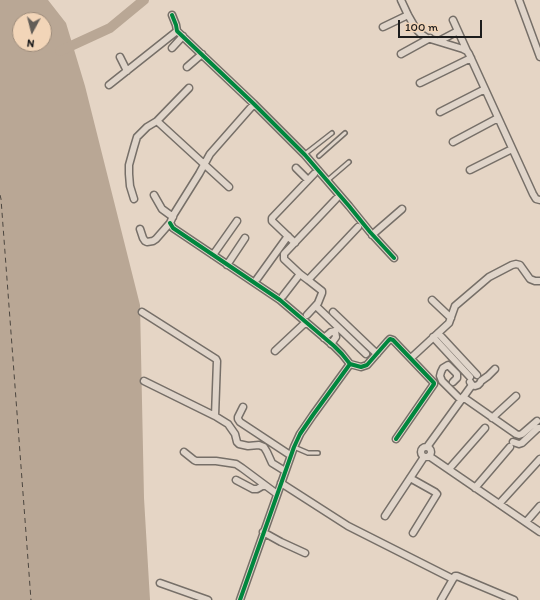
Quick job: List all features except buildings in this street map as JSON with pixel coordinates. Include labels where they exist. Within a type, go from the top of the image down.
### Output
[{"type":"street","points":[[401,0],[421,34],[467,51]]},
{"type":"street","points":[[519,0],[540,56]]},
{"type":"street","points":[[172,14],[177,31],[313,161],[372,235],[394,258]]},
{"type":"street","points":[[383,27],[408,14]]},
{"type":"street","points":[[453,20],[533,194],[536,199],[540,200]]},
{"type":"street","points":[[109,85],[177,31]]},
{"type":"street","points":[[439,41],[458,31]]},
{"type":"street","points":[[172,48],[183,36]]},
{"type":"street","points":[[401,54],[430,38]]},
{"type":"street","points":[[187,67],[202,54]]},
{"type":"street","points":[[120,57],[127,71]]},
{"type":"street","points":[[420,83],[471,58]]},
{"type":"street","points":[[134,198],[130,186],[129,174],[137,137],[147,127],[157,121],[189,88]]},
{"type":"street","points":[[440,112],[485,89]]},
{"type":"street","points":[[140,229],[145,241],[148,242],[156,239],[171,220],[210,154],[254,104]]},
{"type":"street","points":[[453,142],[498,118]]},
{"type":"street","points":[[157,121],[229,187]]},
{"type":"street","points":[[470,170],[512,149]]},
{"type":"street","points":[[296,168],[308,180]]},
{"type":"street","points":[[295,243],[272,221],[272,218],[314,174]]},
{"type":"street","points":[[154,195],[162,209],[171,220],[173,228],[306,319],[342,354],[350,364],[367,365],[390,339],[393,340],[411,358],[434,384],[396,439]]},
{"type":"street","points":[[275,351],[306,319],[321,298],[322,293],[322,291],[284,259],[284,254],[336,199]]},
{"type":"street","points":[[372,235],[402,209]]},
{"type":"street","points":[[213,255],[237,221]]},
{"type":"street","points":[[308,280],[358,227]]},
{"type":"street","points":[[257,279],[288,236]]},
{"type":"street","points":[[227,265],[245,238]]},
{"type":"street","points":[[411,358],[449,323],[455,306],[489,277],[516,264],[520,265],[530,278],[535,281],[540,281]]},
{"type":"street","points":[[283,296],[300,274]]},
{"type":"street","points":[[432,300],[451,318]]},
{"type":"street","points":[[316,306],[337,330],[366,354]]},
{"type":"street","points":[[142,312],[216,359],[215,416]]},
{"type":"street","points":[[333,312],[377,354]]},
{"type":"street","points":[[324,338],[331,332],[337,330]]},
{"type":"street","points":[[331,344],[336,337],[337,330]]},
{"type":"street","points":[[438,332],[480,383],[475,386],[472,385]]},
{"type":"street","points":[[433,337],[476,378]]},
{"type":"street","points":[[240,600],[290,455],[300,434],[350,364]]},
{"type":"street","points":[[453,382],[457,378],[457,374],[448,365],[443,368],[441,372],[440,376],[442,381],[462,398],[514,434],[522,434],[536,421]]},
{"type":"street","points":[[472,385],[469,380],[488,376],[495,369]]},
{"type":"street","points":[[144,381],[228,424],[235,434],[239,444],[248,446],[258,445],[264,447],[272,463],[285,471]]},
{"type":"street","points":[[385,516],[410,478],[431,453],[430,448],[427,447],[472,385]]},
{"type":"street","points":[[492,418],[516,396]]},
{"type":"street","points":[[243,407],[238,417],[240,422],[290,455]]},
{"type":"street","points":[[449,469],[486,428]]},
{"type":"street","points":[[476,488],[512,444],[519,444],[538,428],[540,428]]},
{"type":"street","points":[[184,452],[196,461],[216,461],[236,464],[276,494]]},
{"type":"street","points":[[427,456],[449,469],[540,532]]},
{"type":"street","points":[[499,504],[540,460]]},
{"type":"street","points":[[410,478],[437,494],[413,532]]},
{"type":"street","points":[[236,480],[253,489],[257,489],[264,485]]},
{"type":"street","points":[[281,483],[348,526],[453,579]]},
{"type":"street","points":[[526,522],[540,506]]},
{"type":"street","points":[[263,532],[305,553]]},
{"type":"street","points":[[442,600],[455,576],[461,577],[514,600]]},
{"type":"street","points":[[160,582],[208,600]]},
{"type":"lane","points":[[305,155],[332,133]]},
{"type":"lane","points":[[319,156],[345,134]]},
{"type":"lane","points":[[327,180],[349,162]]},
{"type":"lane","points":[[294,447],[308,453],[318,453]]},
{"type":"shaded area","points":[[0,0],[48,0],[66,23],[85,86],[140,305],[144,498],[150,600],[0,600]]},
{"type":"waterway","points":[[60,51],[110,28],[144,0]]},
{"type":"ferry route","points":[[0,195],[31,600]]},
{"type":"cycle path","points":[[172,15],[177,31],[305,155],[394,258]]},
{"type":"cycle path","points":[[170,223],[173,228],[280,300],[334,346],[350,364],[361,367],[367,365],[390,339],[393,340],[434,383],[396,439]]},
{"type":"cycle path","points":[[240,600],[294,447],[300,434],[350,364]]}]
